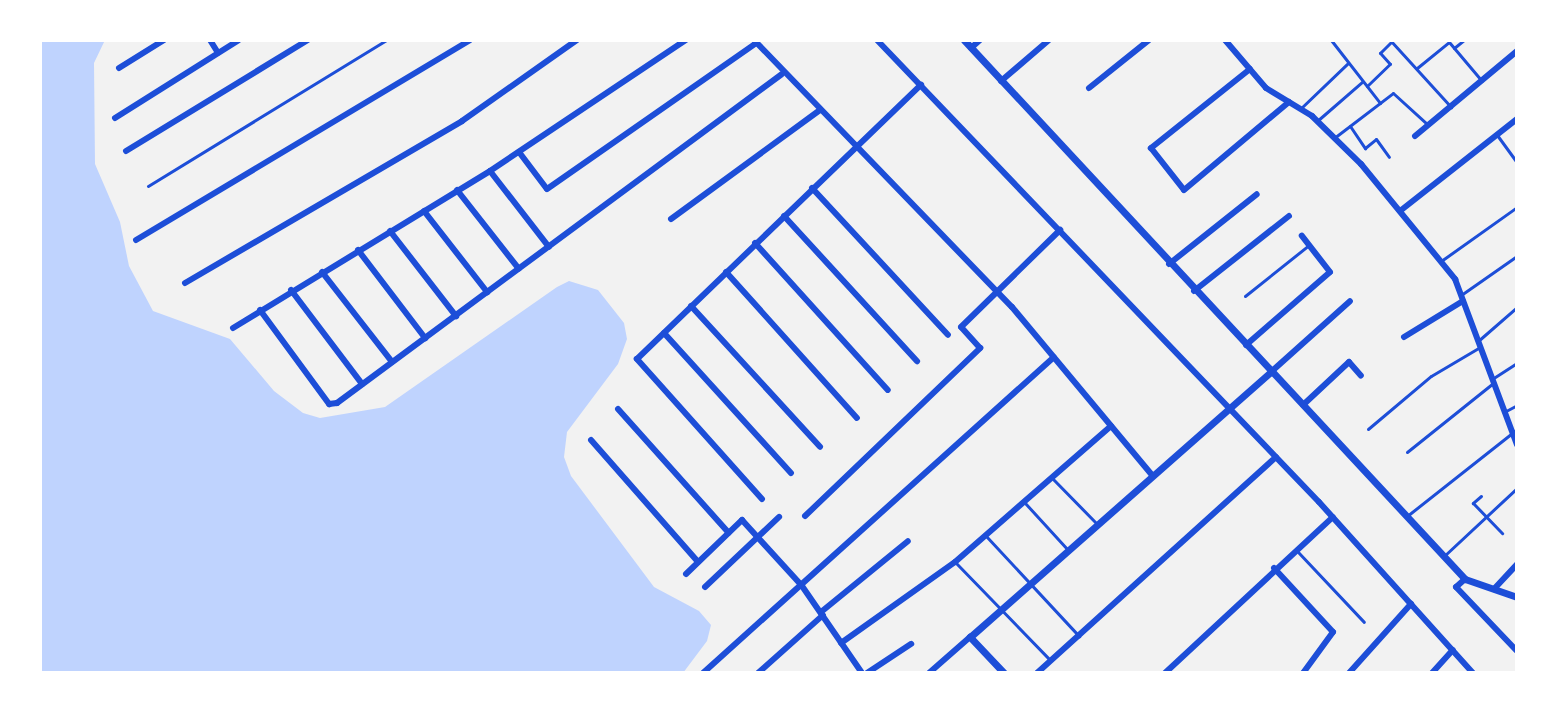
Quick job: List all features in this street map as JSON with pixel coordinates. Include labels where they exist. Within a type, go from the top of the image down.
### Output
[{"type":"street","points":[[119,68],[164,40]]},
{"type":"street","points":[[210,40],[218,53]]},
{"type":"street","points":[[115,118],[239,40]]},
{"type":"street","points":[[126,151],[308,40]]},
{"type":"street","points":[[136,240],[470,40]]},
{"type":"street","points":[[185,283],[462,121],[577,40]]},
{"type":"street","points":[[233,328],[490,171],[686,40]]},
{"type":"street","points":[[877,40],[1333,517],[1473,673]]},
{"type":"street","points":[[964,40],[1194,291],[1465,579],[1517,597]]},
{"type":"street","points":[[971,48],[980,40]]},
{"type":"street","points":[[1001,81],[1049,40]]},
{"type":"street","points":[[1089,88],[1149,40]]},
{"type":"street","points":[[1225,40],[1250,69],[1334,138],[1441,261],[1462,298],[1517,445]]},
{"type":"street","points":[[519,152],[547,189],[755,41],[782,74],[857,144],[998,293],[1152,475]]},
{"type":"street","points":[[1415,136],[1517,51]]},
{"type":"street","points":[[1250,69],[1151,148],[1184,190],[1289,102]]},
{"type":"street","points":[[260,310],[329,404],[456,316],[782,74]]},
{"type":"street","points":[[762,499],[637,359],[921,85]]},
{"type":"street","points":[[671,219],[820,110]]},
{"type":"street","points":[[1400,211],[1517,119]]},
{"type":"street","points":[[490,171],[549,247]]},
{"type":"street","points":[[812,188],[948,335]]},
{"type":"street","points":[[457,190],[519,269]]},
{"type":"street","points":[[1169,264],[1257,194]]},
{"type":"street","points":[[424,211],[487,292]]},
{"type":"street","points":[[784,216],[917,361]]},
{"type":"street","points":[[1194,291],[1289,216]]},
{"type":"street","points":[[805,516],[980,348],[961,327],[1060,230]]},
{"type":"street","points":[[390,231],[456,316]]},
{"type":"street","points":[[1246,345],[1330,272],[1302,236]]},
{"type":"street","points":[[755,243],[888,390]]},
{"type":"street","points":[[358,250],[425,338]]},
{"type":"street","points":[[322,272],[392,362]]},
{"type":"street","points":[[726,272],[857,418]]},
{"type":"street","points":[[291,290],[362,384]]},
{"type":"street","points":[[1404,337],[1462,298]]},
{"type":"street","points":[[929,673],[1350,301]]},
{"type":"street","points":[[691,306],[820,447]]},
{"type":"street","points":[[664,333],[791,473]]},
{"type":"street","points":[[699,672],[802,586],[1054,357]]},
{"type":"street","points":[[1303,405],[1349,362],[1361,376]]},
{"type":"street","points":[[618,409],[729,533]]},
{"type":"street","points":[[841,643],[955,562],[1111,426]]},
{"type":"street","points":[[591,440],[698,562]]},
{"type":"street","points":[[1037,673],[1276,457]]},
{"type":"street","points":[[705,587],[779,517]]},
{"type":"street","points":[[1165,673],[1274,568],[1333,517]]},
{"type":"street","points":[[686,574],[742,520],[802,586],[864,673],[911,644]]},
{"type":"street","points":[[758,673],[908,541]]},
{"type":"street","points":[[1494,589],[1517,564]]},
{"type":"street","points":[[1274,568],[1333,632],[1303,673]]},
{"type":"street","points":[[1465,579],[1456,587],[1517,651]]},
{"type":"street","points":[[1349,673],[1411,604]]},
{"type":"street","points":[[970,637],[1004,673]]},
{"type":"street","points":[[1432,673],[1453,650]]},
{"type":"lane","points":[[148,186],[386,40]]},
{"type":"lane","points":[[1331,40],[1381,103]]},
{"type":"lane","points":[[1367,86],[1390,64],[1380,53],[1392,40],[1451,107]]},
{"type":"lane","points":[[1454,48],[1464,40]]},
{"type":"lane","points":[[1417,68],[1449,42],[1482,81]]},
{"type":"lane","points":[[1300,109],[1348,63]]},
{"type":"lane","points":[[1317,121],[1363,81]]},
{"type":"lane","points":[[1334,138],[1393,93],[1428,125]]},
{"type":"lane","points":[[1350,126],[1365,148],[1376,139],[1389,157]]},
{"type":"lane","points":[[1497,135],[1517,163]]},
{"type":"lane","points":[[1441,261],[1517,207]]},
{"type":"lane","points":[[1245,296],[1309,245]]},
{"type":"lane","points":[[1462,298],[1517,256]]},
{"type":"lane","points":[[1368,429],[1431,376],[1479,344],[1517,307]]},
{"type":"lane","points":[[1407,452],[1517,363]]},
{"type":"lane","points":[[1504,412],[1517,405]]},
{"type":"lane","points":[[1406,516],[1514,431]]},
{"type":"lane","points":[[1051,477],[1097,524]]},
{"type":"lane","points":[[1444,556],[1517,488]]},
{"type":"lane","points":[[1481,496],[1473,503],[1502,533]]},
{"type":"lane","points":[[1024,502],[1068,550]]},
{"type":"lane","points":[[986,536],[1028,586],[1079,636]]},
{"type":"lane","points":[[1296,549],[1364,622]]},
{"type":"lane","points":[[955,562],[1051,661]]},
{"type":"water","points":[[40,40],[105,40],[94,63],[95,164],[120,222],[129,266],[153,311],[230,339],[274,391],[303,413],[320,418],[385,407],[557,287],[569,281],[598,290],[624,323],[627,339],[618,364],[567,432],[564,457],[571,476],[654,587],[699,611],[711,625],[707,641],[683,673],[40,673]]}]
